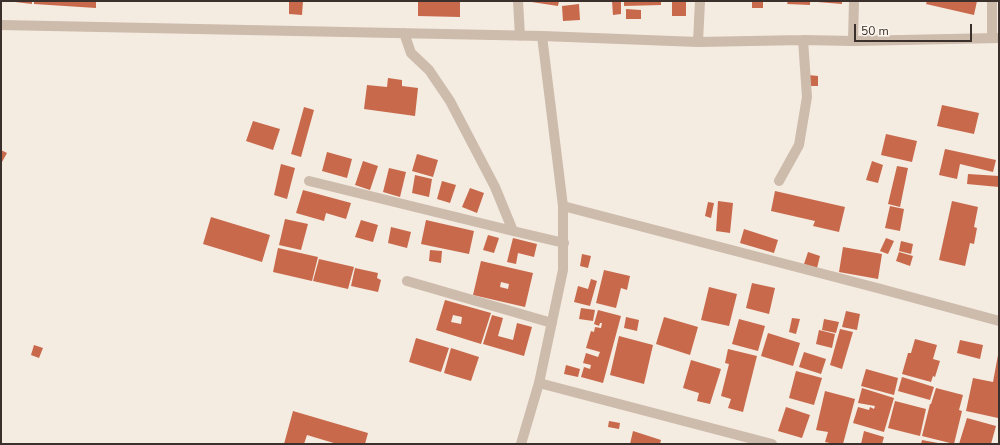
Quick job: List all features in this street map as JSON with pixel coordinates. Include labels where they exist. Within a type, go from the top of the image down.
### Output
[{"type":"street","points":[[518,1],[520,36]]},
{"type":"street","points":[[698,42],[700,1]]},
{"type":"street","points":[[853,41],[854,1]]},
{"type":"street","points":[[1,25],[542,36],[698,42],[995,38],[992,1]]},
{"type":"street","points":[[404,33],[410,53],[429,70],[450,102],[495,187],[513,231]]},
{"type":"street","points":[[521,444],[539,383],[563,270],[563,206],[542,36]]},
{"type":"street","points":[[779,181],[799,145],[806,97],[803,40]]},
{"type":"street","points":[[309,181],[564,243]]},
{"type":"street","points":[[563,206],[881,288],[999,321]]},
{"type":"street","points":[[407,281],[552,323]]},
{"type":"street","points":[[539,383],[772,444]]},
{"type":"building","points":[[32,1],[32,4],[15,2]]},
{"type":"building","points":[[34,1],[96,1],[96,8],[34,4]]},
{"type":"building","points":[[289,1],[303,1],[302,15],[289,14]]},
{"type":"building","points":[[418,1],[460,1],[460,17],[418,16]]},
{"type":"building","points":[[525,1],[559,1],[558,6]]},
{"type":"building","points":[[612,1],[621,1],[621,14],[613,15]]},
{"type":"building","points":[[624,1],[661,1],[661,5],[624,6]]},
{"type":"building","points":[[672,1],[686,1],[686,16],[672,16]]},
{"type":"building","points":[[752,1],[763,1],[763,8],[752,8]]},
{"type":"building","points":[[788,1],[810,1],[810,5],[787,4]]},
{"type":"building","points":[[842,1],[842,4],[817,2]]},
{"type":"building","points":[[927,1],[977,1],[974,15],[926,4]]},
{"type":"building","points":[[579,4],[580,20],[563,21],[562,6]]},
{"type":"building","points":[[626,9],[641,10],[641,19],[626,19]]},
{"type":"building","points":[[808,75],[818,76],[818,86],[807,86]]},
{"type":"building","points":[[388,78],[402,80],[402,86],[418,88],[415,116],[364,109],[367,85],[387,87]]},
{"type":"building","points":[[942,105],[979,113],[974,134],[937,126]]},
{"type":"building","points":[[304,107],[314,110],[301,157],[291,154]]},
{"type":"building","points":[[253,121],[280,129],[273,150],[246,141]]},
{"type":"building","points":[[886,134],[917,141],[912,162],[881,155]]},
{"type":"building","points":[[945,149],[996,160],[993,172],[960,164],[957,179],[939,175]]},
{"type":"building","points":[[1,150],[7,153],[2,162],[1,161]]},
{"type":"building","points":[[327,152],[352,159],[347,178],[322,171]]},
{"type":"building","points":[[417,154],[438,160],[433,177],[412,171]]},
{"type":"building","points":[[363,161],[378,166],[370,190],[355,185]]},
{"type":"building","points":[[872,161],[883,165],[878,183],[866,180]]},
{"type":"building","points":[[281,164],[295,168],[287,199],[274,195]]},
{"type":"building","points":[[897,166],[908,168],[900,207],[888,204]]},
{"type":"building","points":[[389,168],[406,172],[400,197],[383,192]]},
{"type":"building","points":[[968,174],[999,176],[999,187],[967,184]]},
{"type":"building","points":[[415,175],[432,179],[429,197],[412,193]]},
{"type":"building","points":[[442,181],[456,185],[450,203],[437,199]]},
{"type":"building","points":[[470,188],[484,193],[477,213],[462,207]]},
{"type":"building","points":[[303,190],[351,203],[346,219],[326,213],[324,221],[296,213]]},
{"type":"building","points":[[775,191],[845,207],[839,232],[813,226],[815,221],[771,211]]},
{"type":"building","points":[[718,201],[733,203],[730,233],[716,231]]},
{"type":"building","points":[[952,201],[978,207],[974,227],[977,228],[974,244],[970,243],[965,266],[939,260]]},
{"type":"building","points":[[708,202],[714,203],[711,218],[705,216]]},
{"type":"building","points":[[890,206],[904,209],[900,231],[885,228]]},
{"type":"building","points":[[211,217],[270,235],[262,262],[203,244]]},
{"type":"building","points":[[285,219],[308,224],[301,250],[279,245]]},
{"type":"building","points":[[361,220],[378,225],[373,242],[355,237]]},
{"type":"building","points":[[426,220],[474,231],[469,254],[421,244]]},
{"type":"building","points":[[391,227],[411,232],[407,248],[388,243]]},
{"type":"building","points":[[744,229],[778,240],[774,253],[740,243]]},
{"type":"building","points":[[488,235],[499,238],[494,253],[483,250]]},
{"type":"building","points":[[513,238],[537,244],[534,257],[518,253],[516,264],[507,262]]},
{"type":"building","points":[[886,238],[894,241],[888,254],[880,251]]},
{"type":"building","points":[[901,241],[913,244],[911,254],[899,251]]},
{"type":"building","points":[[843,247],[882,254],[878,279],[839,272]]},
{"type":"building","points":[[278,248],[318,257],[312,281],[273,272]]},
{"type":"building","points":[[430,250],[442,251],[441,263],[429,261]]},
{"type":"building","points":[[808,252],[820,256],[817,268],[804,264]]},
{"type":"building","points":[[899,252],[913,256],[910,266],[896,261]]},
{"type":"building","points":[[582,254],[591,256],[588,268],[580,266]]},
{"type":"building","points":[[319,259],[354,267],[348,289],[313,281]]},
{"type":"building","points":[[481,261],[533,273],[525,307],[473,295]],"holes":[[[501,282],[509,284],[508,289],[500,287]]]},
{"type":"building","points":[[355,268],[378,273],[377,278],[381,280],[378,292],[351,286]]},
{"type":"building","points":[[604,270],[630,276],[627,290],[621,288],[616,308],[596,303]]},
{"type":"building","points":[[591,279],[597,281],[590,306],[574,302],[578,286],[588,289]]},
{"type":"building","points":[[752,283],[775,288],[769,314],[746,308]]},
{"type":"building","points":[[709,287],[737,294],[729,326],[701,320]]},
{"type":"building","points":[[445,300],[491,313],[481,344],[436,330]],"holes":[[[453,315],[462,317],[461,324],[451,322]]]},
{"type":"building","points":[[581,308],[595,310],[593,321],[579,319]]},
{"type":"building","points":[[598,310],[621,316],[603,383],[581,377],[584,367],[590,369],[591,365],[583,363],[586,353],[598,357],[600,352],[586,348],[591,331],[594,332],[595,327],[601,328],[602,323],[600,323],[599,326],[594,324]]},
{"type":"building","points":[[846,311],[860,314],[857,330],[842,327]]},
{"type":"building","points":[[492,315],[503,318],[498,336],[513,340],[517,323],[532,327],[524,356],[483,344]]},
{"type":"building","points":[[626,317],[639,320],[637,331],[624,328]]},
{"type":"building","points":[[664,317],[698,327],[690,355],[656,344]]},
{"type":"building","points":[[792,318],[800,319],[796,334],[789,332]]},
{"type":"building","points":[[739,319],[765,326],[758,351],[732,344]]},
{"type":"building","points":[[824,319],[839,322],[836,333],[822,330]]},
{"type":"building","points":[[840,329],[853,332],[842,369],[830,365]]},
{"type":"building","points":[[819,330],[835,334],[832,348],[816,344]]},
{"type":"building","points":[[768,333],[800,343],[793,366],[761,356]]},
{"type":"building","points":[[619,336],[653,345],[644,384],[610,375]]},
{"type":"building","points":[[416,338],[449,348],[441,372],[409,362]]},
{"type":"building","points":[[915,339],[937,345],[933,359],[940,361],[935,377],[933,376],[931,382],[902,374],[908,353],[911,353]]},
{"type":"building","points":[[960,340],[983,345],[980,359],[957,353]]},
{"type":"building","points":[[34,345],[43,348],[39,358],[31,355]]},
{"type":"building","points":[[451,348],[479,357],[471,381],[444,373]]},
{"type":"building","points":[[728,349],[757,356],[743,412],[728,408],[731,399],[721,396],[729,364],[725,363]]},
{"type":"building","points":[[804,352],[826,359],[821,374],[799,367]]},
{"type":"building","points":[[998,355],[998,418],[966,411],[973,378],[993,382]]},
{"type":"building","points":[[691,360],[721,369],[710,404],[697,401],[699,393],[683,388]]},
{"type":"building","points":[[566,365],[580,369],[578,377],[564,374]]},
{"type":"building","points":[[866,369],[898,378],[894,395],[861,386]]},
{"type":"building","points":[[796,371],[822,378],[814,405],[789,398]]},
{"type":"building","points":[[902,377],[934,387],[930,400],[898,391]]},
{"type":"building","points":[[862,388],[894,398],[884,432],[853,423],[858,407],[869,410],[870,407],[874,409],[875,406],[858,403]]},
{"type":"building","points":[[936,388],[963,395],[959,410],[962,411],[954,444],[922,436],[930,404]]},
{"type":"building","points":[[825,391],[855,399],[843,444],[825,442],[828,432],[816,430]]},
{"type":"building","points":[[895,401],[926,409],[920,436],[888,428]]},
{"type":"building","points":[[786,407],[810,415],[802,438],[778,431]]},
{"type":"building","points":[[293,411],[368,433],[365,444],[337,444],[307,435],[304,444],[284,444]]},
{"type":"building","points":[[967,418],[996,426],[991,444],[959,444]]},
{"type":"building","points":[[609,421],[620,423],[619,429],[608,427]]},
{"type":"building","points":[[633,431],[661,440],[660,444],[630,444]]},
{"type":"building","points":[[864,431],[884,437],[882,444],[861,444]]},
{"type":"building","points":[[922,440],[938,443],[938,444],[921,444]]}]
